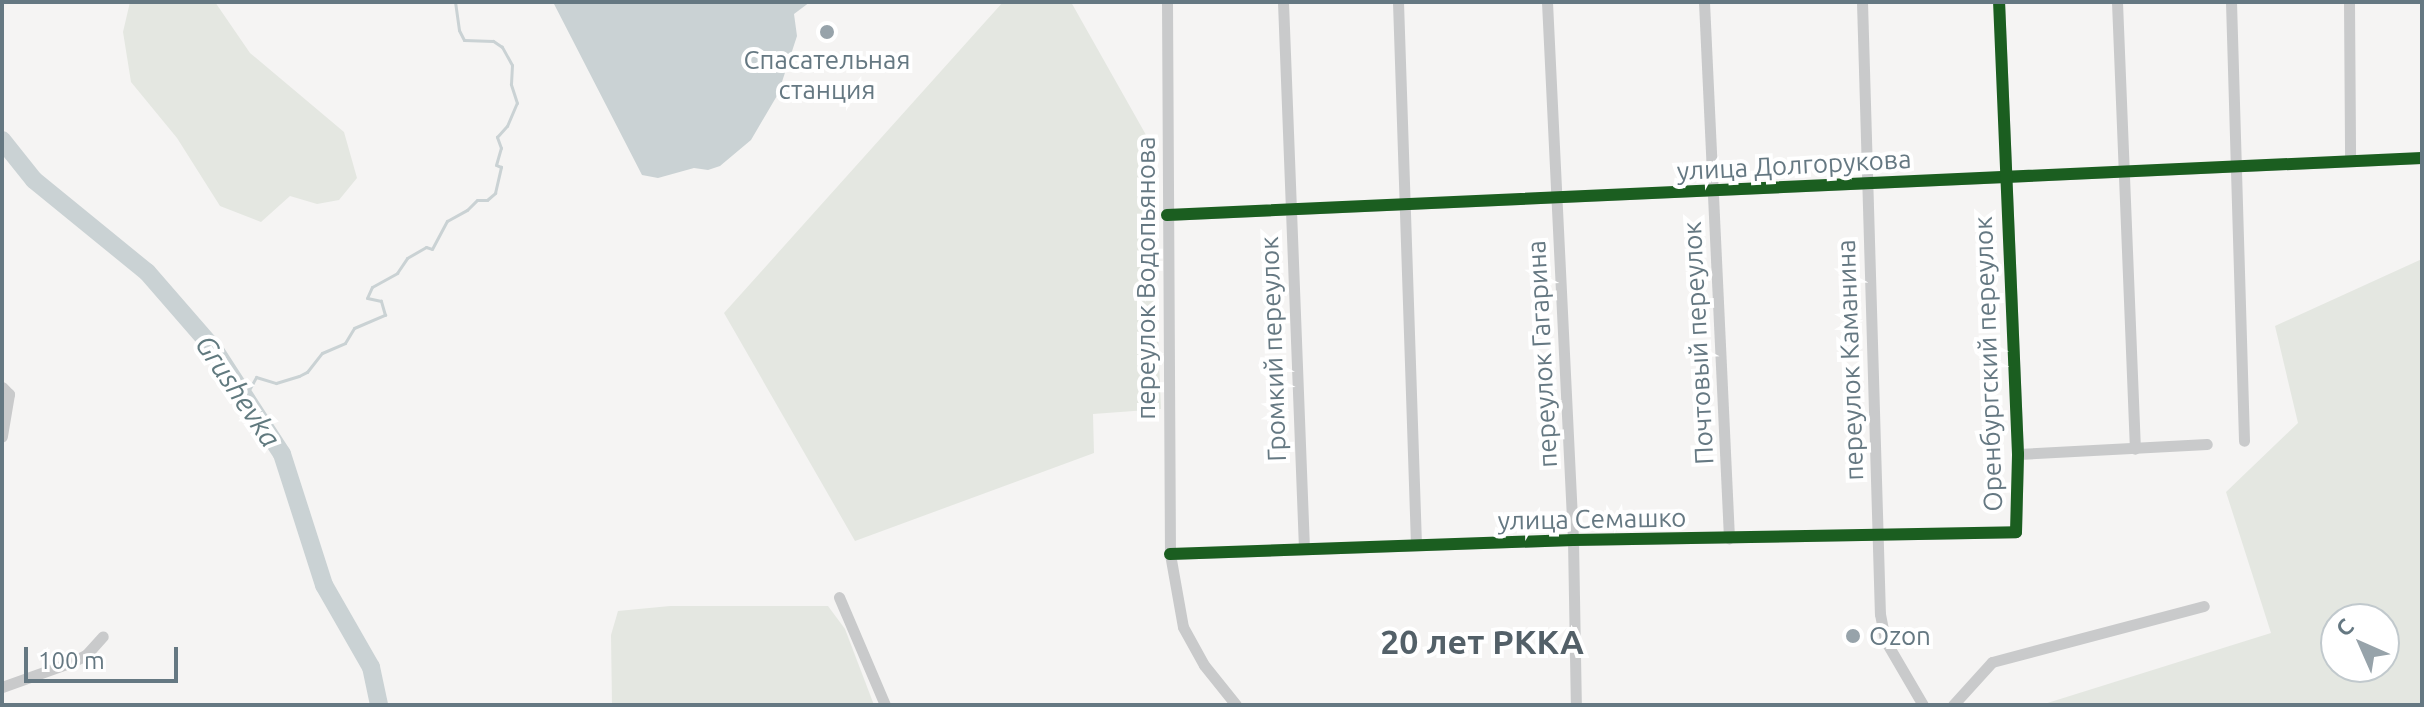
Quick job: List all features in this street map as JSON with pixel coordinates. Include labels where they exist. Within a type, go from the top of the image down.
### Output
[{"type":"street","name":"переулок Водопьянова","points":[[1167,2],[1170,554],[1183,627],[1204,665],[1226,687],[1236,705]]},
{"type":"street","name":"Громкий переулок","points":[[1283,2],[1304,549]]},
{"type":"street","points":[[1398,2],[1416,545]]},
{"type":"street","name":"переулок Гагарина","points":[[1547,2],[1573,540],[1576,705]]},
{"type":"street","name":"Почтовый переулок","points":[[1704,2],[1729,538]]},
{"type":"street","name":"переулок Каманина","points":[[1862,2],[1880,614],[1885,640],[1923,705]]},
{"type":"street","name":"Оренбургский переулок","points":[[1999,2],[2018,454],[2016,532]]},
{"type":"street","points":[[2117,2],[2135,449]]},
{"type":"street","points":[[2231,2],[2244,441]]},
{"type":"street","points":[[2349,2],[2350,161]]},
{"type":"street","name":"улица Долгорукова","points":[[1167,215],[2422,158]]},
{"type":"street","points":[[2,387],[9,394],[2,436]]},
{"type":"street","points":[[2018,454],[2207,444]]},
{"type":"street","name":"улица Семашко","points":[[1170,554],[1573,540],[1878,537],[2016,532]]},
{"type":"street","points":[[839,597],[885,705]]},
{"type":"street","points":[[1953,705],[1992,662],[2204,606]]},
{"type":"street","points":[[2,687],[86,655],[103,636]]},
{"type":"shaded area","points":[[130,2],[215,2],[250,53],[344,132],[357,178],[339,200],[317,204],[290,196],[261,222],[220,206],[177,138],[131,82],[123,32]]},
{"type":"shaded area","points":[[553,2],[810,2],[794,14],[797,36],[778,94],[751,140],[720,166],[708,170],[694,168],[658,178],[642,175]]},
{"type":"shaded area","points":[[1003,2],[1071,2],[1150,142],[1161,409],[1093,414],[1094,453],[855,541],[724,313]]},
{"type":"shaded area","points":[[2422,259],[2422,705],[2041,705],[2271,633],[2226,492],[2298,423],[2275,326]]},
{"type":"shaded area","points":[[670,606],[828,606],[845,629],[874,705],[612,705],[611,635],[618,611]]},
{"type":"waterway","points":[[245,397],[256,377],[276,383],[299,376],[307,372],[322,353],[345,343],[354,328],[385,315],[381,301],[367,298],[372,287],[397,273],[407,258],[426,247],[432,249],[447,221],[467,210],[477,200],[487,200],[495,193],[501,167],[496,165],[501,148],[497,137],[507,126],[517,103],[511,84],[512,65],[502,47],[493,41],[464,40],[459,30],[455,2]]},
{"type":"waterway","name":"Grushevka","points":[[2,140],[34,180],[147,272],[214,349],[282,454],[324,585],[371,667],[379,705]]},
{"type":"cycle path","points":[[1170,554],[1573,540],[2016,532],[2018,454],[1999,2]]},
{"type":"cycle path","points":[[1167,215],[2422,158]]},
{"type":"place","name":"Спасательная станция","points":[[827,32]]},
{"type":"place","name":"Ozon","points":[[1853,636]]},
{"type":"district","name":"20 лет РККА","points":[[1482,642]]}]
